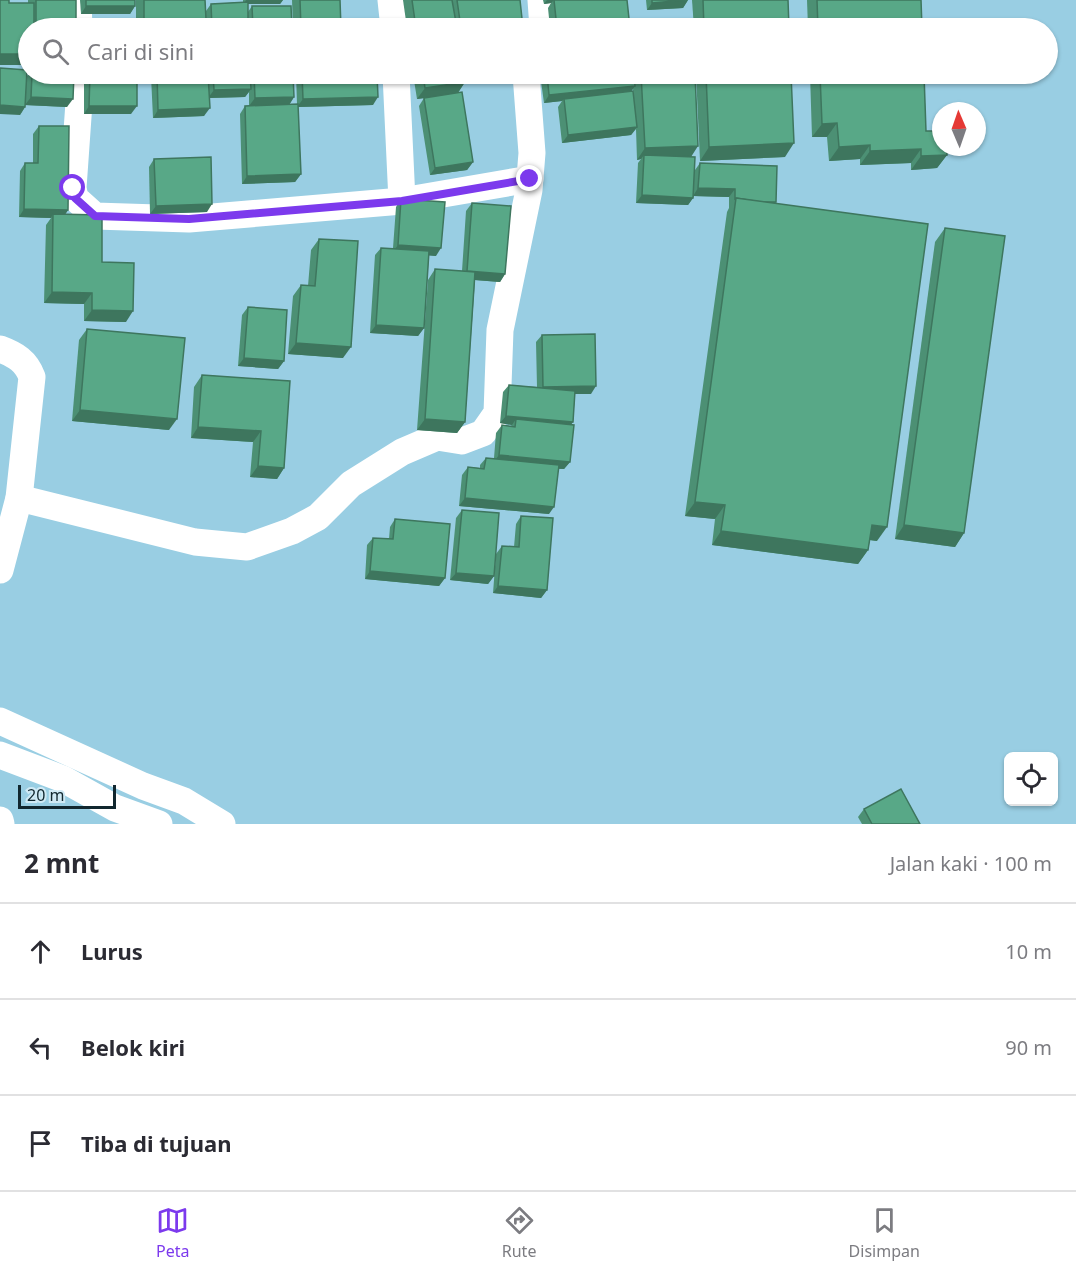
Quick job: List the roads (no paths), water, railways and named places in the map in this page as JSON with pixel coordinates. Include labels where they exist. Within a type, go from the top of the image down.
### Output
[{"type":"street","points":[[78,0],[79,18]]},
{"type":"street","points":[[391,0],[393,18]]},
{"type":"street","points":[[541,0],[544,18]]},
{"type":"street","points":[[80,84],[73,188],[75,198],[95,216],[189,219],[402,201],[530,179]]},
{"type":"street","points":[[396,84],[402,201]]},
{"type":"street","points":[[19,498],[195,542],[248,547],[292,531],[318,517],[351,484],[402,452],[437,438],[462,441],[483,433],[496,413],[500,330],[530,179],[532,153],[527,84]]},
{"type":"street","points":[[0,349],[16,355],[28,367],[32,377],[19,498],[0,570]]},
{"type":"street","points":[[0,721],[143,786],[183,801],[222,824]]},
{"type":"street","points":[[0,755],[63,779],[115,808],[159,824]]}]
